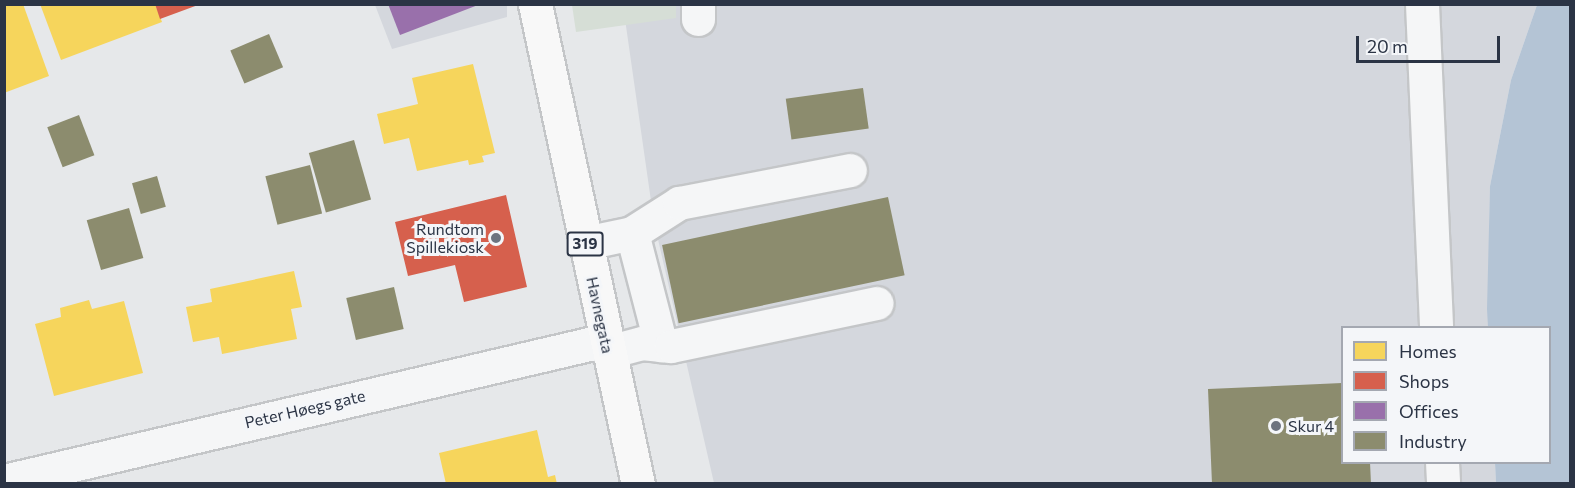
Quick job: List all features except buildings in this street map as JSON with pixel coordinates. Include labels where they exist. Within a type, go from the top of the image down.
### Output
[{"type":"main road","name":"Havnegata","points":[[535,4],[638,483]]},
{"type":"street","points":[[1422,4],[1436,326]]},
{"type":"street","points":[[585,243],[632,233],[679,203],[850,170]]},
{"type":"street","points":[[632,233],[661,345]]},
{"type":"street","name":"Peter Høegs gate","points":[[4,481],[607,346],[642,343],[661,345],[877,303]]},
{"type":"street","points":[[1442,464],[1443,483]]},
{"type":"shaded area","points":[[375,5],[507,5],[507,17],[392,49]]},
{"type":"shaded area","points":[[572,5],[676,5],[676,18],[576,32]]},
{"type":"shaded area","points":[[623,5],[1537,5],[1511,80],[1490,186],[1488,326],[1341,326],[1341,464],[1495,464],[1496,483],[714,483],[654,222]]},
{"type":"water","points":[[1537,5],[1570,5],[1570,483],[1496,483],[1495,464],[1551,464],[1551,326],[1488,326],[1490,186],[1511,80]]},
{"type":"place","name":"Rundtom Spillekiosk","points":[[496,238]]},
{"type":"place","name":"Skur 4","points":[[1276,426]]}]
